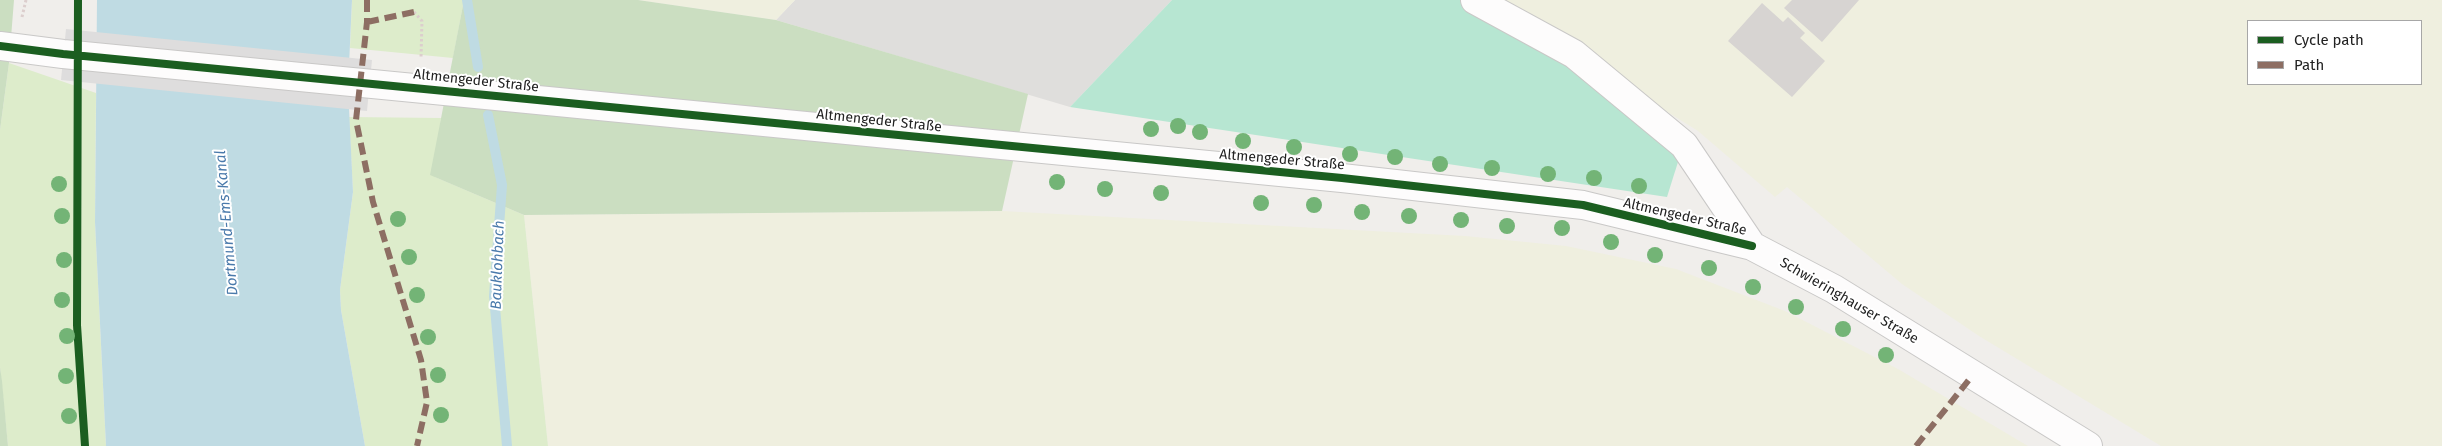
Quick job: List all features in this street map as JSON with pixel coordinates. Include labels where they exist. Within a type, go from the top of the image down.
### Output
[{"type":"street","name":"Schwieringhauser Straße","points":[[1475,0],[1574,54],[1684,146],[1752,246],[1834,289],[2088,446]]},
{"type":"street","name":"Altmengeder Straße","points":[[0,46],[63,54],[1342,178],[1584,205],[1752,246]]},
{"type":"path","points":[[21,22],[26,0]]},
{"type":"path","points":[[414,12],[422,21],[420,88]]},
{"type":"shaded area","points":[[795,0],[1172,0],[1070,107],[776,20]]},
{"type":"green space","points":[[0,0],[14,0],[9,63],[0,130]]},
{"type":"green space","points":[[352,0],[464,0],[453,58],[350,48]]},
{"type":"green space","points":[[464,0],[638,0],[776,20],[1028,94],[1002,211],[524,215],[430,175]]},
{"type":"green space","points":[[638,0],[795,0],[776,20]]},
{"type":"green space","points":[[1172,0],[1475,0],[1683,146],[1667,197],[1070,107]]},
{"type":"green space","points":[[1475,0],[2442,0],[2442,446],[2161,446],[1979,336],[1902,284],[1787,187],[1775,197],[1698,131],[1574,54]]},
{"type":"green space","points":[[9,63],[96,93],[95,222],[106,446],[8,446],[0,367],[0,130]]},
{"type":"green space","points":[[349,117],[441,118],[435,177],[524,215],[548,446],[365,446],[341,310],[340,290],[353,192]]},
{"type":"green space","points":[[1002,211],[1465,236],[1566,246],[1676,269],[1785,311],[1898,369],[2028,446],[548,446],[524,215]]},
{"type":"green space","points":[[0,367],[2,381],[8,446],[0,446]]},
{"type":"water","name":"Dortmund-Ems-Kanal","points":[[97,0],[352,0],[348,87],[353,192],[340,290],[341,310],[365,446],[106,446],[95,222]]},
{"type":"pier","points":[[66,29],[372,60],[367,111],[61,80]]},
{"type":"building","points":[[1792,0],[1859,0],[1822,42],[1784,8]]},
{"type":"building","points":[[1762,3],[1783,22],[1788,17],[1805,33],[1800,38],[1825,61],[1792,97],[1728,41]]},
{"type":"waterway","name":"Bauklohbach","points":[[467,0],[478,67]]},
{"type":"waterway","name":"Bauklohbach","points":[[488,115],[502,185],[494,296],[507,446]]},
{"type":"marked path","points":[[367,0],[367,22],[356,120],[373,202],[421,360],[427,402],[417,446]]},
{"type":"marked path","points":[[367,22],[414,12]]},
{"type":"marked path","points":[[1916,446],[1972,376]]},
{"type":"cycle path","points":[[78,0],[77,325],[85,446]]},
{"type":"cycle path","points":[[0,46],[63,54],[1342,178],[1583,205],[1752,246]]}]
